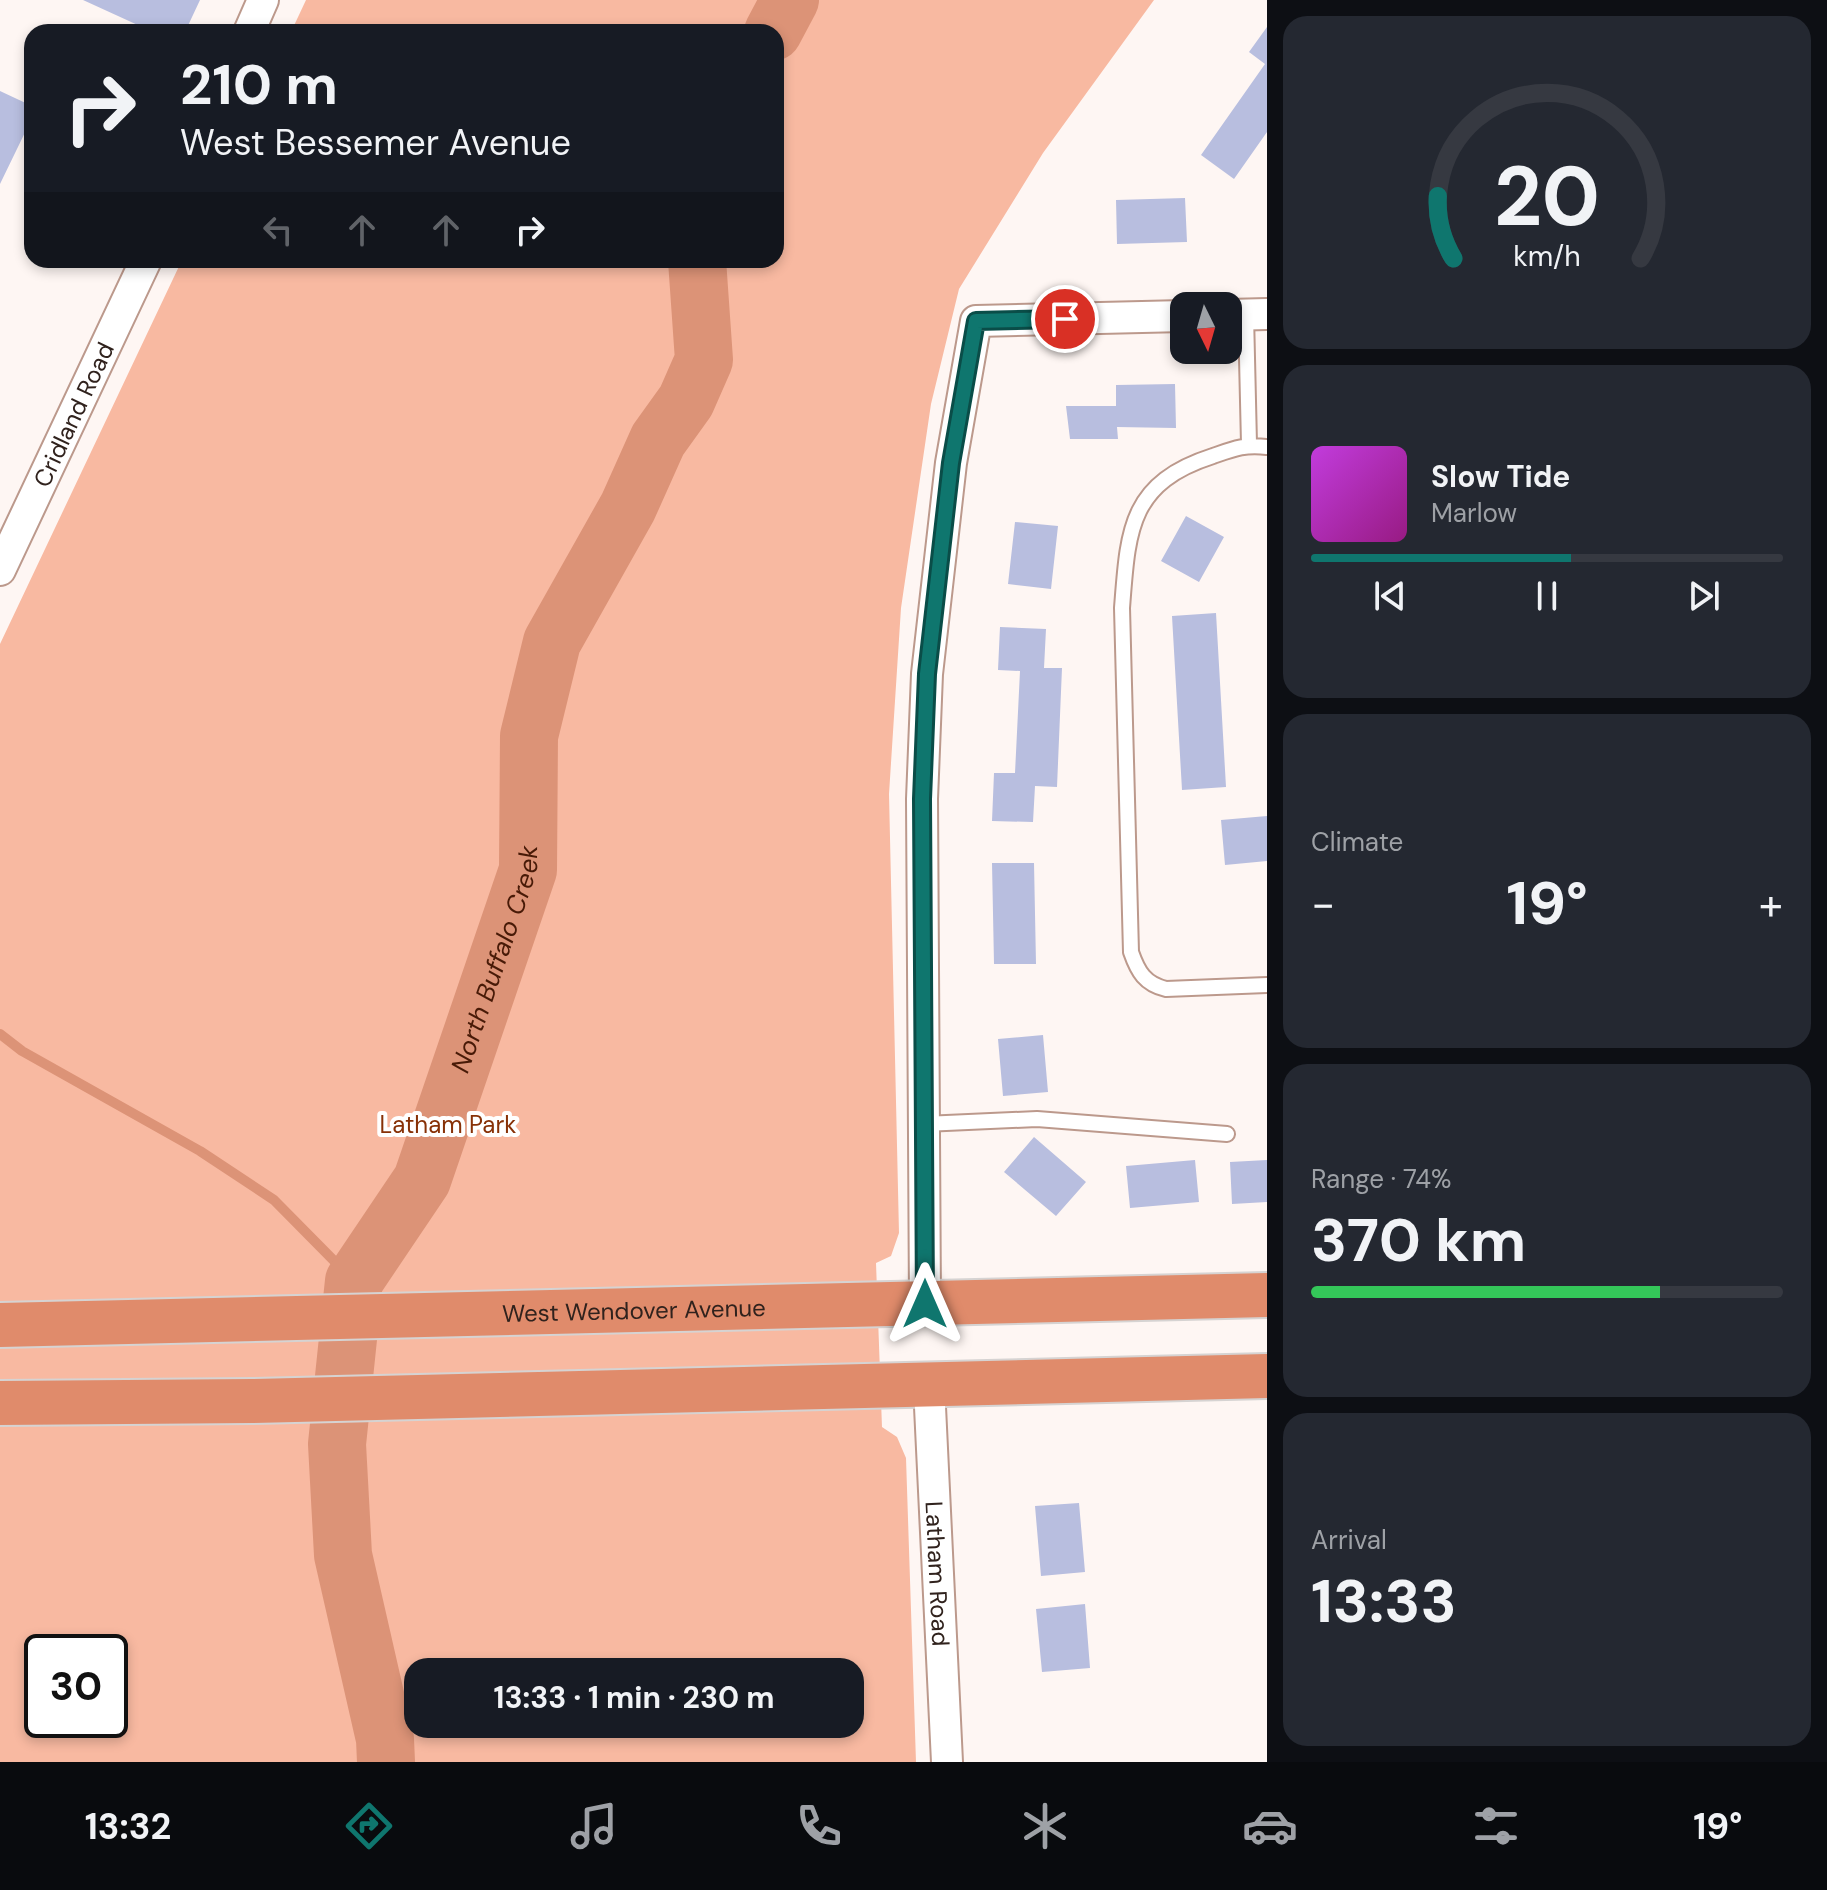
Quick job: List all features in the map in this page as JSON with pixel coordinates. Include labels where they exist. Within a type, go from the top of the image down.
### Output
[{"type":"highway","name":"West Wendover Avenue","points":[[0,1325],[1267,1295]]},
{"type":"highway","points":[[0,1403],[252,1401],[1267,1376]]},
{"type":"street","points":[[252,24],[263,0]]},
{"type":"street","name":"Cridland Road","points":[[0,570],[142,268]]},
{"type":"street","points":[[925,1304],[922,799],[927,674],[951,463],[976,321],[1170,316]]},
{"type":"street","name":"Latham Road","points":[[929,1386],[947,1762]]},
{"type":"lane","points":[[1247,315],[1249,444]]},
{"type":"lane","points":[[1267,447],[1249,444],[1190,463],[1161,482],[1144,500],[1133,524],[1126,553],[1122,608],[1131,952],[1138,971],[1152,985],[1166,989],[1267,985]]},
{"type":"lane","points":[[924,1124],[1037,1119],[1227,1134]]},
{"type":"green space","name":"Latham Park","points":[[306,0],[1154,0],[1043,153],[959,289],[931,404],[901,608],[889,794],[899,1233],[891,1256],[876,1263],[882,1427],[897,1437],[906,1458],[916,1762],[0,1762],[0,644],[178,268],[784,268],[784,24],[295,24]]},
{"type":"building","points":[[83,0],[200,0],[189,24],[136,24]]},
{"type":"building","points":[[1267,27],[1267,132],[1234,179],[1201,155],[1265,64],[1249,52]]},
{"type":"building","points":[[0,91],[24,102],[24,134],[0,184]]},
{"type":"building","points":[[1185,198],[1187,242],[1117,244],[1116,200]]},
{"type":"building","points":[[1175,384],[1176,428],[1117,427],[1118,439],[1070,439],[1066,406],[1116,406],[1116,385]]},
{"type":"building","points":[[1186,516],[1224,537],[1199,582],[1161,561]]},
{"type":"building","points":[[1015,522],[1058,526],[1051,589],[1008,584]]},
{"type":"building","points":[[1216,613],[1226,787],[1182,790],[1172,616]]},
{"type":"building","points":[[1000,627],[1046,629],[1044,668],[1062,668],[1057,787],[1035,786],[1033,822],[992,821],[994,773],[1015,773],[1020,671],[998,670]]},
{"type":"building","points":[[1267,816],[1267,861],[1225,865],[1221,820]]},
{"type":"building","points":[[992,863],[1034,863],[1036,964],[994,964]]},
{"type":"building","points":[[1043,1035],[1048,1092],[1003,1096],[998,1039]]},
{"type":"building","points":[[1034,1137],[1086,1182],[1056,1216],[1004,1172]]},
{"type":"building","points":[[1195,1160],[1199,1202],[1130,1208],[1126,1166]]},
{"type":"building","points":[[1267,1160],[1267,1202],[1232,1204],[1230,1162]]},
{"type":"building","points":[[1079,1503],[1085,1572],[1041,1576],[1035,1506]]},
{"type":"building","points":[[1085,1604],[1090,1668],[1042,1672],[1036,1609]]},
{"type":"waterway","name":"North Buffalo Creek","points":[[777,24],[790,0]]},
{"type":"waterway","name":"North Buffalo Creek","points":[[386,1762],[385,1739],[343,1555],[337,1444],[354,1281],[422,1180],[528,870],[529,736],[552,642],[628,507],[658,440],[686,401],[704,360],[698,268]]},
{"type":"waterway","points":[[0,1034],[22,1051],[200,1151],[274,1200],[354,1281]]},
{"type":"route","points":[[925,1304],[922,799],[927,674],[951,463],[976,321],[1065,319]]}]
